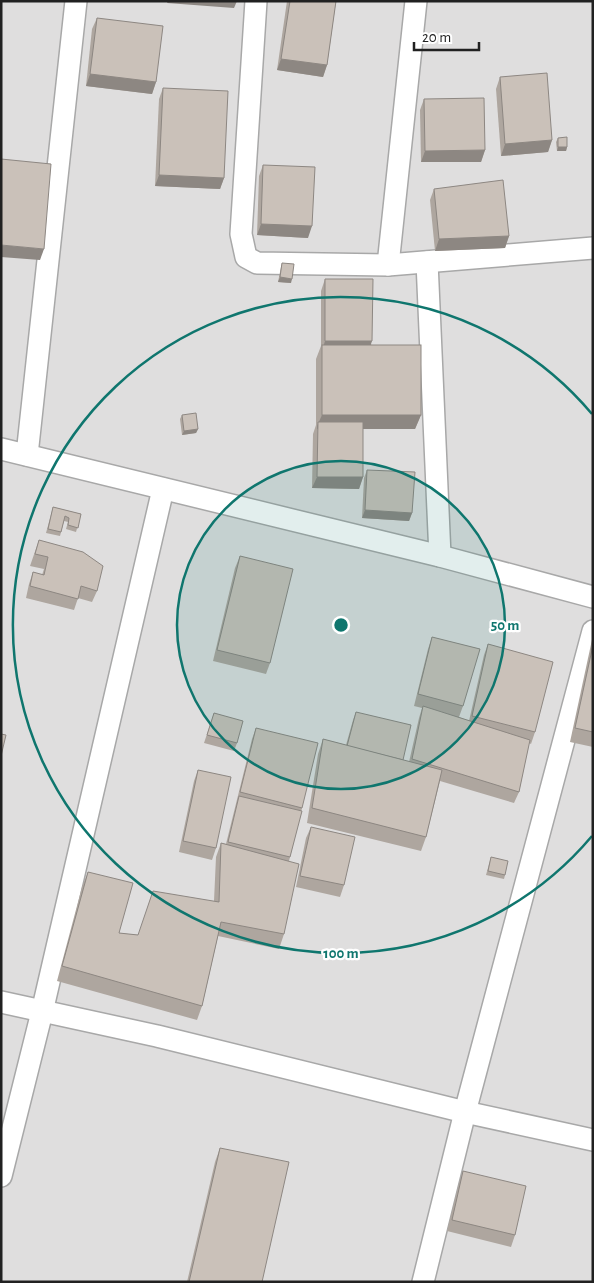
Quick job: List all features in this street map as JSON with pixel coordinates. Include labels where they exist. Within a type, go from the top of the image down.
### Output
[{"type":"street","points":[[27,455],[76,1]]},
{"type":"street","points":[[256,1],[241,234],[246,257],[257,263],[388,265],[593,248]]},
{"type":"street","points":[[388,265],[416,1]]},
{"type":"street","points":[[427,262],[440,556]]},
{"type":"street","points":[[1,449],[440,556],[593,597]]},
{"type":"street","points":[[1,1176],[42,1012],[163,489]]},
{"type":"street","points":[[423,1282],[465,1112],[593,631]]},
{"type":"street","points":[[1,1002],[157,1036],[465,1112],[593,1140]]},
{"type":"shaded area","points":[[1,1],[593,1],[593,1282],[1,1282]]},
{"type":"building","points":[[290,1],[336,1],[327,65],[281,59]]},
{"type":"building","points":[[97,18],[163,26],[156,82],[90,74]]},
{"type":"building","points":[[547,73],[552,140],[505,144],[500,77]]},
{"type":"building","points":[[163,88],[228,91],[224,178],[159,175]]},
{"type":"building","points":[[484,98],[485,150],[425,151],[424,99]]},
{"type":"building","points":[[567,137],[567,147],[558,147],[558,138]]},
{"type":"building","points":[[1,159],[51,164],[44,249],[1,245]]},
{"type":"building","points":[[263,165],[315,167],[312,226],[261,224]]},
{"type":"building","points":[[503,180],[509,236],[439,239],[434,189]]},
{"type":"building","points":[[282,263],[294,264],[292,279],[280,277]]},
{"type":"building","points":[[325,279],[373,279],[372,341],[325,341]]},
{"type":"building","points":[[322,345],[421,345],[421,415],[322,415]]},
{"type":"building","points":[[196,413],[198,429],[184,431],[182,415]]},
{"type":"building","points":[[318,422],[363,422],[363,477],[317,477]]},
{"type":"building","points":[[367,470],[415,472],[412,513],[365,510]]},
{"type":"building","points":[[53,507],[81,514],[78,528],[68,525],[69,518],[65,516],[61,532],[48,529]]},
{"type":"building","points":[[39,540],[83,552],[103,566],[97,591],[81,586],[78,599],[30,586],[33,572],[44,575],[48,557],[35,554]]},
{"type":"building","points":[[240,556],[293,569],[270,663],[217,650]]},
{"type":"building","points":[[432,637],[480,649],[463,706],[418,694]]},
{"type":"building","points":[[488,644],[553,662],[535,732],[472,716]]},
{"type":"building","points":[[593,645],[593,732],[575,728]]},
{"type":"building","points":[[423,706],[530,740],[519,792],[412,759]]},
{"type":"building","points":[[356,712],[411,725],[403,760],[347,746]]},
{"type":"building","points":[[214,713],[243,721],[237,743],[207,735]]},
{"type":"building","points":[[256,728],[318,743],[302,808],[240,792]]},
{"type":"building","points":[[1,734],[6,735],[1,756]]},
{"type":"building","points":[[323,739],[442,770],[426,837],[312,808]]},
{"type":"building","points":[[198,770],[231,777],[216,848],[183,841]]},
{"type":"building","points":[[239,796],[302,811],[290,857],[228,842]]},
{"type":"building","points":[[311,827],[355,837],[344,885],[300,876]]},
{"type":"building","points":[[221,843],[299,864],[284,934],[221,922],[202,1006],[62,966],[88,872],[133,883],[119,933],[138,935],[153,891],[219,902]]},
{"type":"building","points":[[491,857],[508,861],[505,875],[488,871]]},
{"type":"building","points":[[220,1148],[289,1162],[262,1282],[189,1282]]},
{"type":"building","points":[[463,1171],[526,1186],[515,1235],[452,1220]]}]
